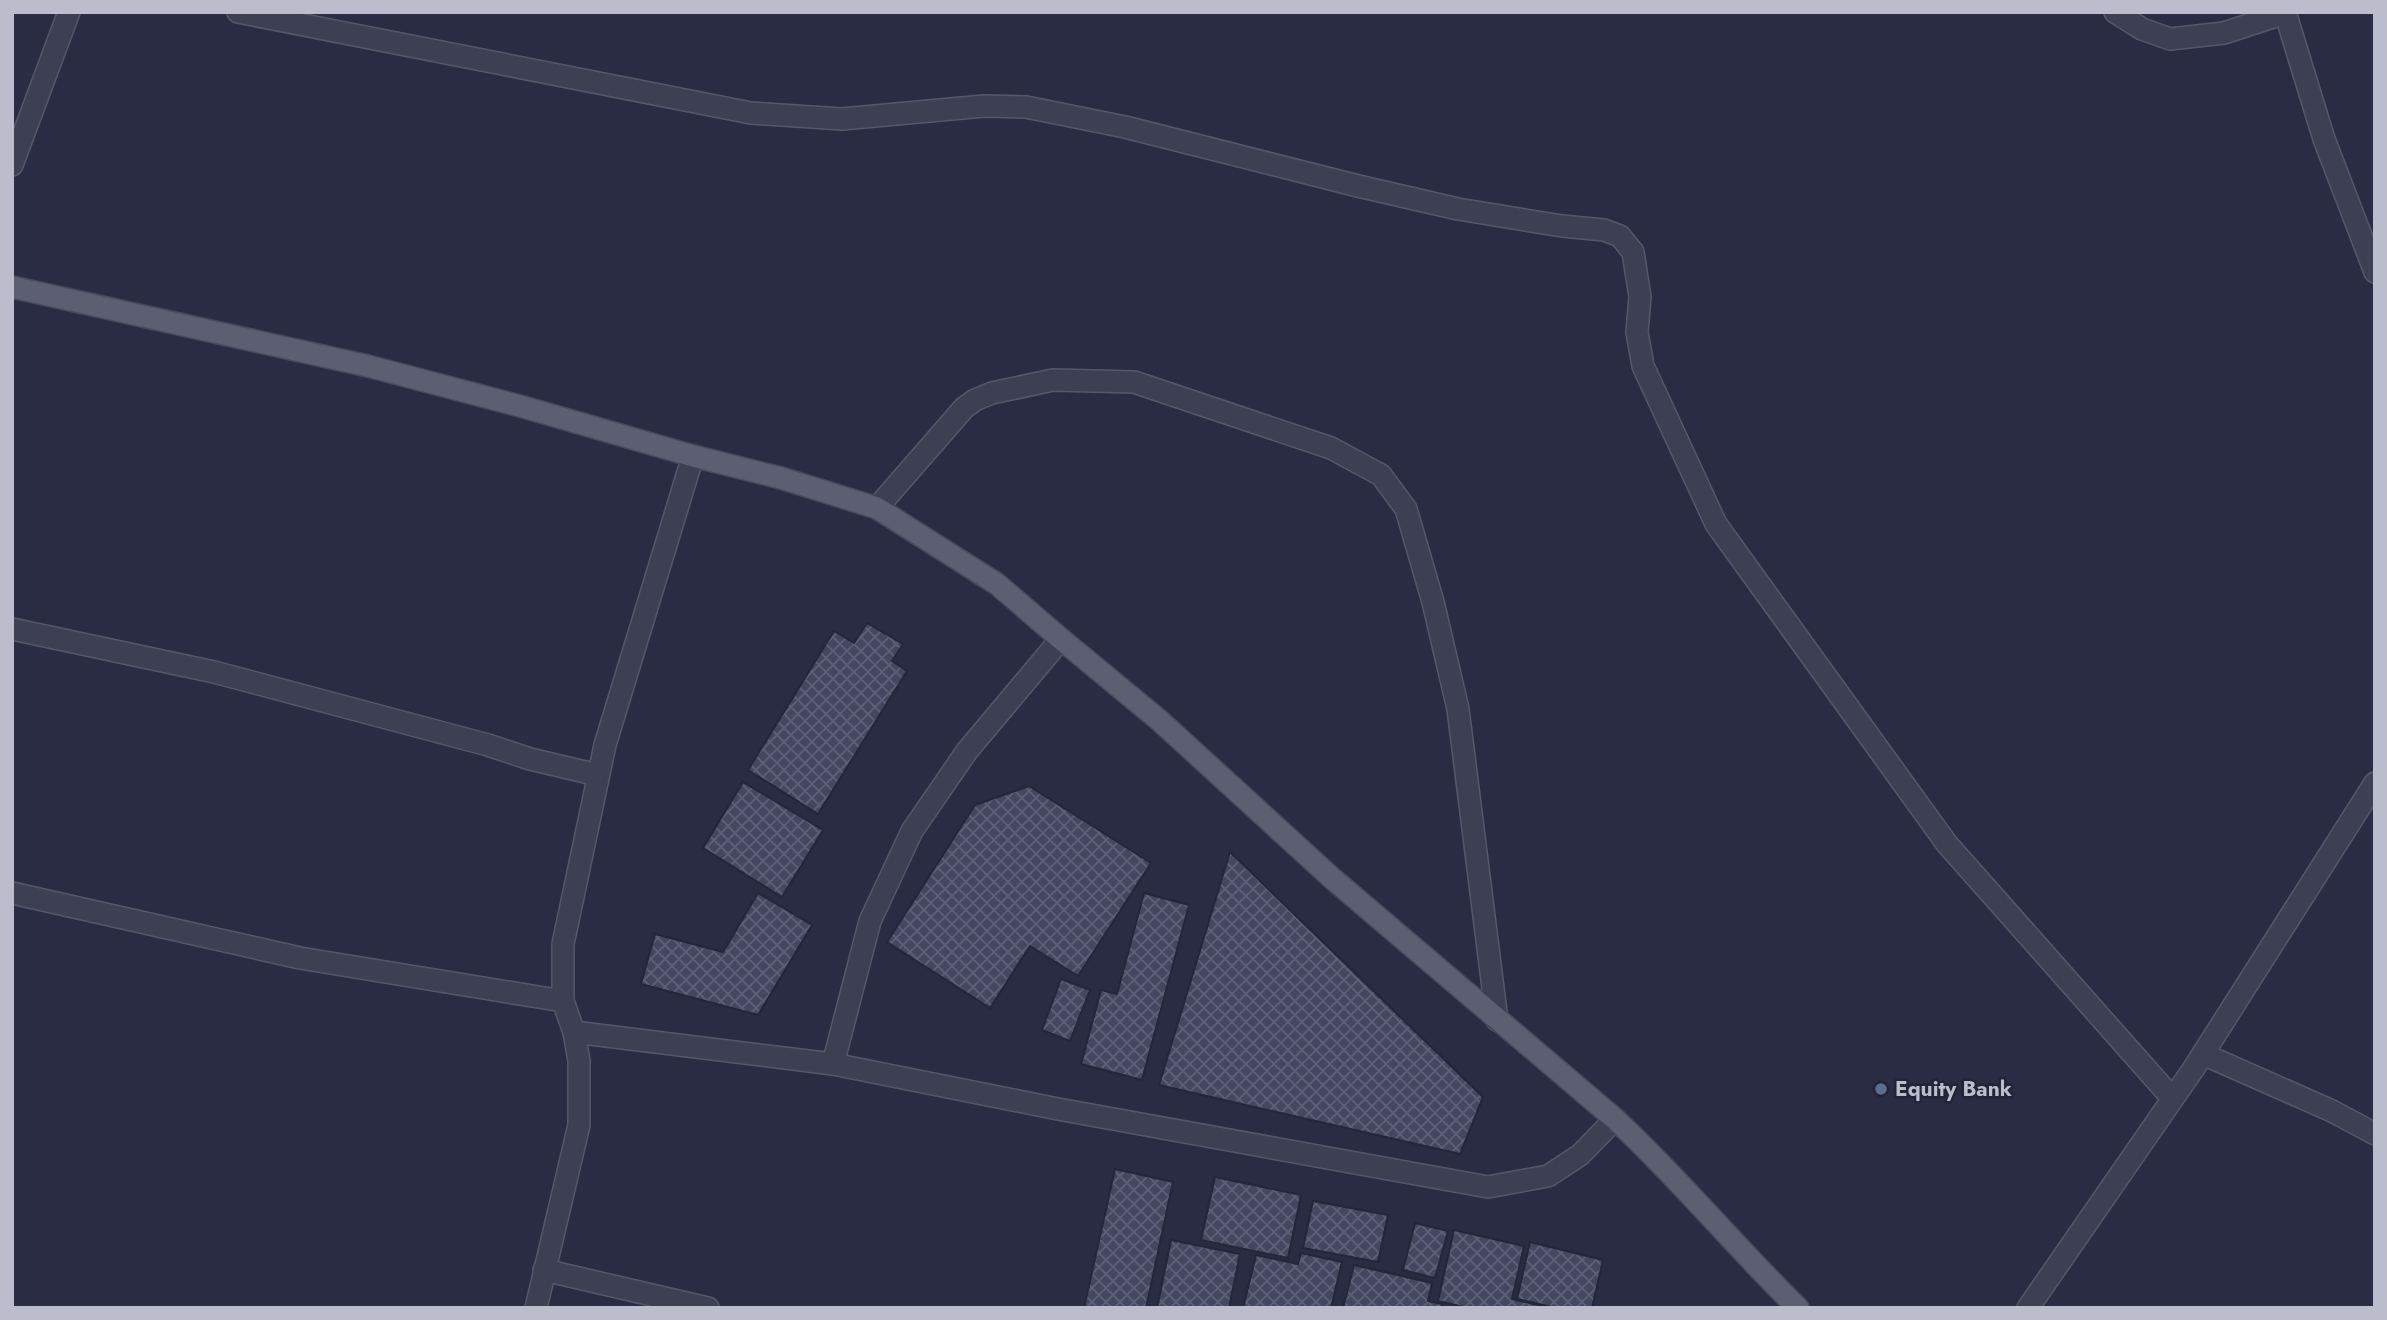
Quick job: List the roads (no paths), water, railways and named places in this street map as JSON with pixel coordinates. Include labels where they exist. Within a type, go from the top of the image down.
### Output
[{"type":"main road","points":[[12,287],[368,366],[781,478],[877,508],[997,584],[1159,720],[1333,879],[1615,1119],[1654,1155],[1763,1274],[1798,1308]]},
{"type":"street","points":[[12,165],[69,12]]},
{"type":"street","points":[[238,12],[751,113],[842,119],[984,106],[1026,107],[1125,127],[1458,209],[1604,230],[1620,236],[1633,252],[1640,297],[1637,332],[1643,366],[1716,524],[1947,844],[2172,1098]]},
{"type":"street","points":[[2115,12],[2142,29],[2170,39],[2224,33],[2285,13],[2324,139],[2375,272]]},
{"type":"street","points":[[877,508],[964,408],[992,393],[1053,380],[1134,382],[1331,448],[1381,475],[1406,509],[1433,602],[1458,709],[1496,1020]]},
{"type":"street","points":[[536,1308],[579,1125],[579,1061],[563,1001],[563,944],[609,732],[693,456]]},
{"type":"street","points":[[12,629],[214,672],[488,745],[530,759],[598,775]]},
{"type":"street","points":[[833,1065],[870,920],[912,831],[967,751],[1061,639]]},
{"type":"street","points":[[2028,1308],[2203,1054],[2375,783]]},
{"type":"street","points":[[12,893],[300,958],[563,1001]]},
{"type":"street","points":[[573,1032],[833,1065],[1488,1187],[1548,1176],[1580,1155],[1615,1119]]},
{"type":"street","points":[[2203,1054],[2332,1111],[2375,1134]]},
{"type":"street","points":[[544,1270],[708,1308]]},
{"type":"place","name":"Equity Bank","points":[[1881,1089]]}]
